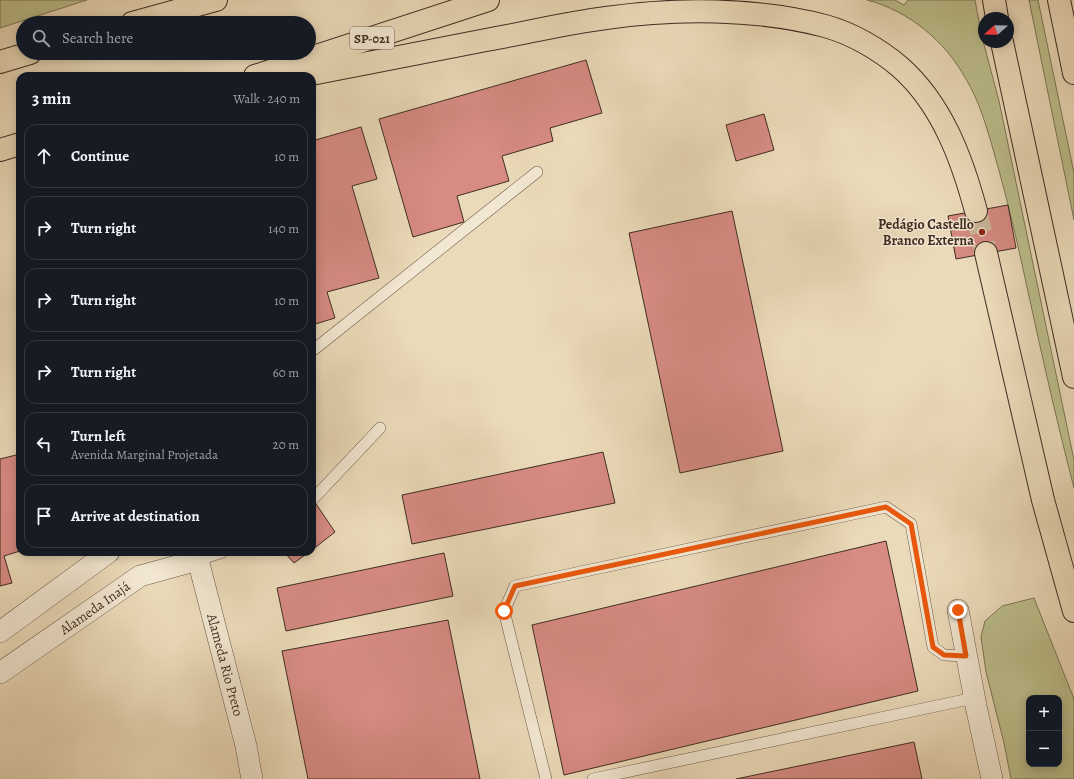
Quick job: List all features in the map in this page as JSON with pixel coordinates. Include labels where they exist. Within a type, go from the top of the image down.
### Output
[{"type":"highway","points":[[143,16],[183,0]]},
{"type":"highway","points":[[158,16],[216,0]]},
{"type":"highway","name":"SP-021","points":[[316,56],[488,0]]},
{"type":"highway","points":[[994,0],[996,12]]},
{"type":"highway","points":[[1059,0],[1074,73]]},
{"type":"highway","points":[[316,73],[606,18],[680,12],[735,14],[794,20],[826,26],[853,37],[875,49],[900,67],[919,87],[940,117],[952,140],[966,174],[976,211]]},
{"type":"highway","points":[[1003,48],[1074,377]]},
{"type":"highway","points":[[0,62],[16,57]]},
{"type":"highway","name":"SP-021","points":[[267,72],[304,60]]},
{"type":"highway","points":[[0,150],[16,145]]},
{"type":"highway","points":[[986,253],[1043,500],[1074,611]]},
{"type":"street","points":[[0,632],[104,556]]},
{"type":"street","name":"Alameda Inajá","points":[[0,673],[140,576],[197,556]]},
{"type":"street","name":"Alameda Rio Preto","points":[[197,556],[246,746],[252,779]]},
{"type":"street","points":[[958,610],[974,698],[992,779]]},
{"type":"lane","points":[[316,348],[537,172]]},
{"type":"lane","points":[[316,497],[380,428]]},
{"type":"lane","points":[[546,779],[504,611],[515,586],[886,507],[911,524],[933,647],[944,655],[966,656]]},
{"type":"lane","points":[[593,779],[974,698]]},
{"type":"green space","points":[[0,0],[87,0],[37,16],[16,16],[16,23],[0,28]]},
{"type":"green space","points":[[867,0],[895,0],[904,5],[908,0],[975,0],[978,16],[978,48],[985,48],[999,101],[1074,460],[1074,488],[1011,215],[985,122],[978,104],[971,87],[957,65],[937,40],[911,20],[882,5]]},
{"type":"green space","points":[[1029,0],[1038,0],[1074,173],[1074,220]]},
{"type":"green space","points":[[1034,598],[1074,699],[1074,779],[1011,779],[1004,743],[986,672],[981,637],[985,621],[1002,606]]},
{"type":"building","points":[[586,60],[602,113],[550,128],[553,141],[502,156],[509,181],[457,196],[464,222],[413,237],[379,119]]},
{"type":"building","points":[[764,114],[774,150],[736,161],[726,125]]},
{"type":"building","points":[[361,127],[377,179],[352,186],[379,278],[327,292],[335,318],[316,324],[316,140]]},
{"type":"building","name":"Pedágio Castello Branco Externa","points":[[1008,205],[1016,248],[956,259],[948,216]]},
{"type":"building","points":[[732,211],[783,451],[680,473],[629,233]]},
{"type":"building","points":[[603,452],[615,503],[412,544],[402,495]]},
{"type":"building","points":[[16,455],[16,552],[4,556],[12,583],[0,586],[0,459]]},
{"type":"building","points":[[316,504],[335,532],[316,547]]},
{"type":"building","points":[[886,541],[918,691],[564,775],[532,625]]},
{"type":"building","points":[[444,553],[453,596],[286,631],[277,588]]},
{"type":"building","points":[[288,556],[304,556],[294,563]]},
{"type":"building","points":[[448,620],[480,779],[308,779],[282,651]]},
{"type":"building","points":[[914,742],[922,779],[736,779]]},
{"type":"tunnel","points":[[976,211],[986,253]]},
{"type":"place","name":"Pedágio Castello Branco Externa","points":[[982,232]]},
{"type":"route","points":[[504,611],[515,586],[886,507],[911,524],[933,647],[944,655],[966,656],[958,610]]}]
